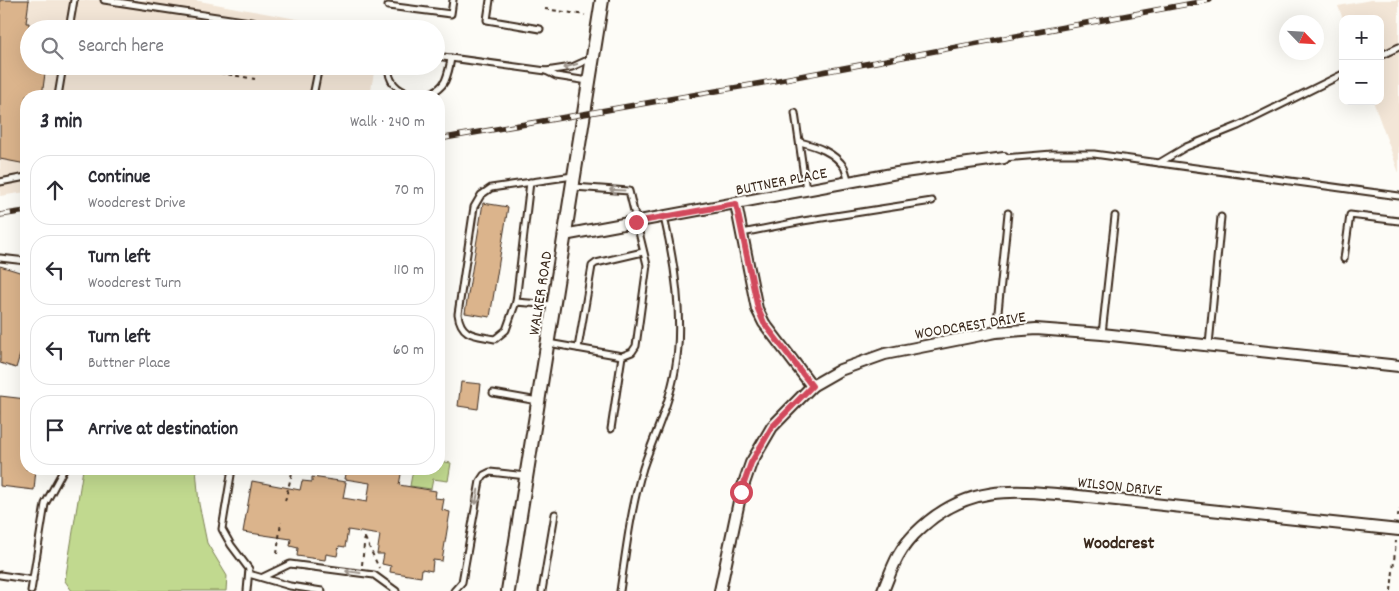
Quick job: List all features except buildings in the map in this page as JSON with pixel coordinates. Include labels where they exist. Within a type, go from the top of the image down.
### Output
[{"type":"street","name":"WALKER ROAD","points":[[508,591],[602,0]]},
{"type":"street","name":"BUTTNER PLACE","points":[[564,235],[849,182],[1004,158]]},
{"type":"street","points":[[736,204],[758,309],[764,323],[812,386]]},
{"type":"street","name":"WOODCREST DRIVE","points":[[720,591],[741,492],[751,463],[772,427],[812,386],[840,370],[884,354],[996,332],[1036,329],[1102,334],[1399,366]]},
{"type":"street","name":"WILSON DRIVE","points":[[883,591],[898,555],[914,534],[935,515],[960,501],[990,492],[1019,490],[1399,530]]},
{"type":"lane","points":[[71,20],[74,0]]},
{"type":"lane","points":[[104,0],[236,20]]},
{"type":"lane","points":[[388,6],[451,14],[453,0]]},
{"type":"lane","points":[[490,0],[487,20],[540,28]]},
{"type":"lane","points":[[1384,54],[1399,47]]},
{"type":"lane","points":[[445,57],[546,71],[572,67],[593,57]]},
{"type":"lane","points":[[436,90],[444,82],[451,58]]},
{"type":"lane","points":[[546,71],[556,76],[589,81]]},
{"type":"lane","points":[[59,90],[62,75]]},
{"type":"lane","points":[[314,90],[317,75]]},
{"type":"lane","points":[[390,75],[392,82],[402,90]]},
{"type":"lane","points":[[1159,164],[1186,146],[1238,126],[1339,76]]},
{"type":"lane","points":[[795,113],[806,190]]},
{"type":"lane","points":[[800,142],[818,147],[835,158],[844,168],[849,182]]},
{"type":"lane","points":[[1004,158],[1052,154],[1094,154],[1399,196]]},
{"type":"lane","points":[[0,182],[20,178]]},
{"type":"lane","points":[[530,182],[516,302],[506,330],[495,339],[469,334],[459,325],[458,314],[474,207],[482,195],[491,188],[530,182],[573,181],[630,191],[647,265],[636,346],[632,352],[622,356],[547,343]]},
{"type":"lane","points":[[742,234],[803,220],[932,201]]},
{"type":"lane","points":[[996,332],[1008,213]]},
{"type":"lane","points":[[1344,259],[1350,215],[1399,221]]},
{"type":"lane","points":[[1102,334],[1115,216]]},
{"type":"lane","points":[[620,591],[636,496],[643,469],[669,395],[675,370],[678,321],[672,254],[664,217]]},
{"type":"lane","points":[[1209,346],[1221,217]]},
{"type":"lane","points":[[578,348],[592,266],[596,263],[643,252]]},
{"type":"lane","points":[[0,258],[20,260]]},
{"type":"lane","points":[[516,302],[553,305]]},
{"type":"lane","points":[[611,428],[622,356]]},
{"type":"lane","points":[[493,393],[538,401]]},
{"type":"lane","points":[[454,591],[462,582],[480,481],[484,475],[490,472],[526,476]]},
{"type":"lane","points":[[31,591],[45,504],[61,475]]},
{"type":"lane","points":[[231,475],[222,530],[249,569],[247,591]]},
{"type":"lane","points":[[542,591],[555,514]]},
{"type":"lane","points":[[262,577],[290,564],[374,575],[396,591]]},
{"type":"lane","points":[[249,574],[290,586],[322,591]]},
{"type":"lane","points":[[0,575],[33,580]]},
{"type":"path","points":[[545,9],[585,15]]},
{"type":"path","points":[[233,75],[255,79]]},
{"type":"path","points":[[285,501],[292,475]]},
{"type":"path","points":[[1398,517],[1399,509]]},
{"type":"path","points":[[276,554],[281,522]]},
{"type":"path","points":[[362,567],[365,537],[379,569]]},
{"type":"path","points":[[1391,591],[1396,541]]},
{"type":"shaded area","points":[[0,0],[194,0],[302,20],[20,20],[20,75],[374,75],[371,90],[20,90],[20,193],[0,196]]},
{"type":"shaded area","points":[[1371,0],[1399,0],[1399,173],[1374,105],[1384,105],[1384,15],[1341,15],[1338,6]]},
{"type":"green space","points":[[445,462],[451,463],[448,481],[433,479],[431,489],[410,486],[412,475],[445,475]]},
{"type":"green space","points":[[82,475],[197,475],[199,504],[207,543],[227,576],[226,591],[72,591],[65,581]]},
{"type":"railway","points":[[445,138],[768,82],[1210,0]]},
{"type":"railway","points":[[0,215],[20,212]]},
{"type":"district","name":"Woodcrest","points":[[1119,542]]},
{"type":"route","points":[[636,222],[736,204],[758,309],[764,323],[812,386],[772,427],[751,463],[741,492]]}]
